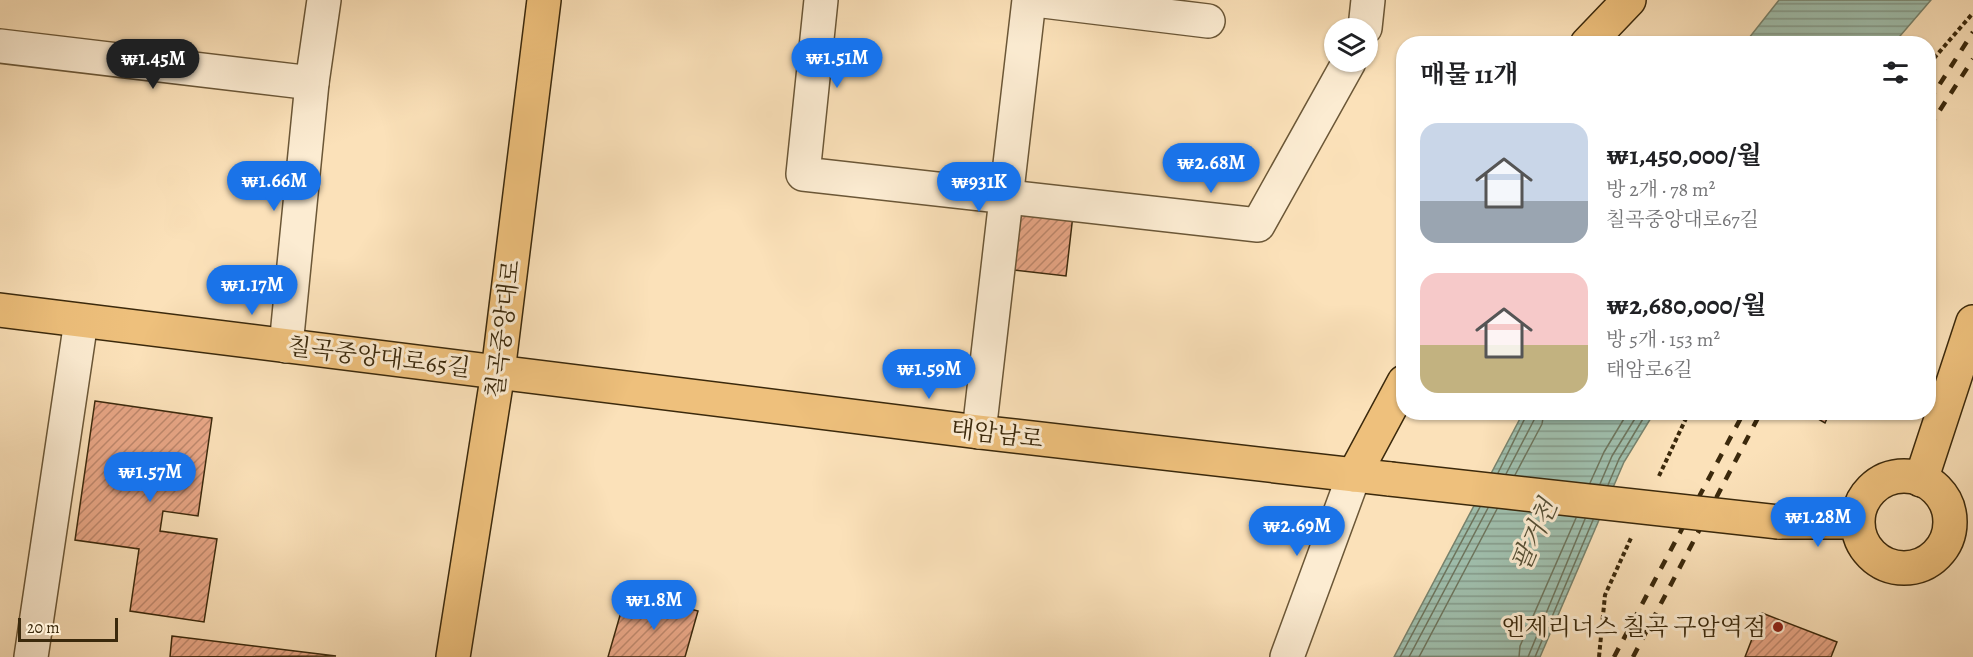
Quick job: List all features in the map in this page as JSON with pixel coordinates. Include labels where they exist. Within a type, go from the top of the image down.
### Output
[{"type":"main road","name":"칠곡중앙대로","points":[[453,657],[498,372],[544,0]]},
{"type":"main road","points":[[1595,36],[1629,0]]},
{"type":"main road","name":"칠곡중앙대로65길","points":[[0,310],[498,372]]},
{"type":"main road","points":[[1921,480],[1973,322]]},
{"type":"main road","name":"태암남로","points":[[498,372],[979,432],[1779,522],[1857,522]]},
{"type":"main road","points":[[1354,475],[1396,397]]},
{"type":"main road","points":[[1896,477],[1921,480],[1937,491],[1946,503],[1950,517],[1961,534],[1921,565],[1899,568],[1878,561],[1859,537],[1857,522],[1860,506],[1868,492],[1881,482],[1896,477]]},
{"type":"street","points":[[286,346],[312,83],[324,0]]},
{"type":"street","points":[[820,0],[803,174],[1007,195],[1258,225],[1343,72]]},
{"type":"street","points":[[979,432],[1029,0]]},
{"type":"street","points":[[1035,0],[1208,21]]},
{"type":"street","points":[[1366,18],[1368,0]]},
{"type":"street","points":[[0,46],[312,83]]},
{"type":"street","points":[[31,657],[81,321]]},
{"type":"street","points":[[1287,657],[1354,475]]},
{"type":"path","points":[[1936,56],[1973,13]]},
{"type":"water","points":[[1779,0],[1931,0],[1900,36],[1751,36]]},
{"type":"water","name":"팔거천","points":[[1519,420],[1650,420],[1624,462],[1540,657],[1394,657]]},
{"type":"building","points":[[1028,210],[1073,215],[1066,276],[1005,269],[1011,223]]},
{"type":"building","points":[[95,401],[212,418],[198,516],[163,511],[160,531],[217,539],[204,622],[130,611],[139,549],[75,540]]},
{"type":"building","points":[[642,596],[698,611],[685,657],[608,657],[621,612],[636,616]]},
{"type":"building","name":"엔제리너스 칠곡 구암역점","points":[[1762,613],[1837,642],[1831,657],[1745,657]]},
{"type":"building","points":[[172,636],[336,656],[170,657]]},
{"type":"railway","points":[[1936,90],[1973,32]]},
{"type":"railway","points":[[1936,116],[1973,59]]},
{"type":"railway","points":[[1614,657],[1740,420]]},
{"type":"railway","points":[[1633,657],[1757,420]]},
{"type":"place","name":"엔제리너스 칠곡 구암역점","points":[[1778,627]]}]
